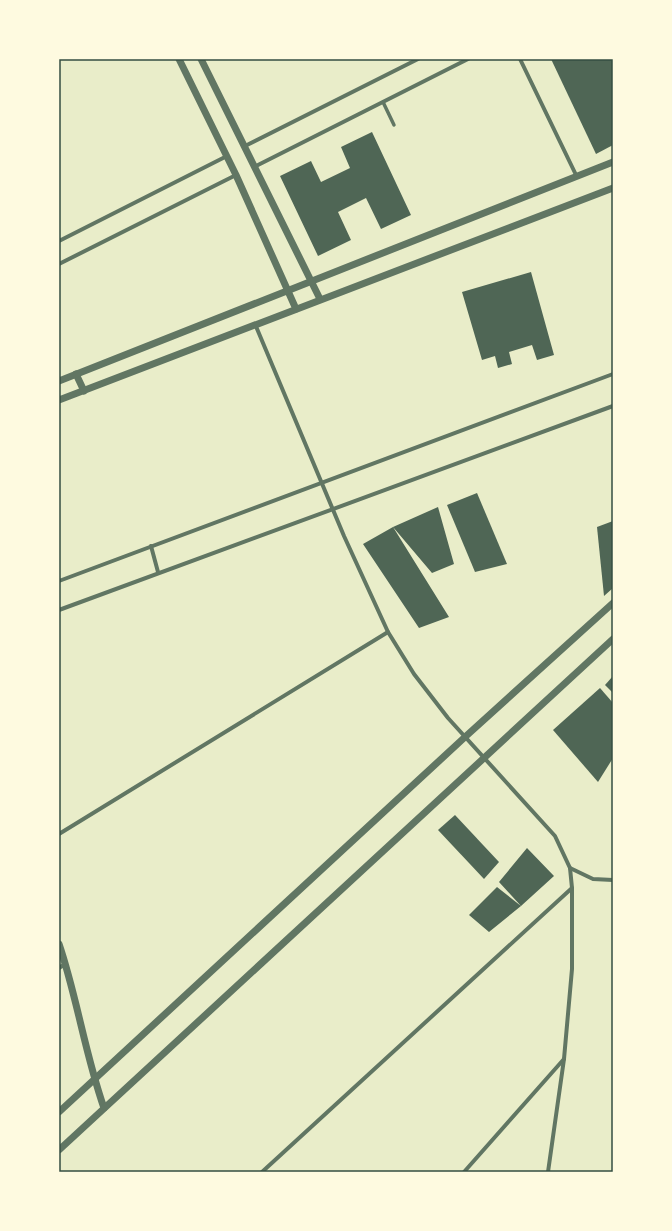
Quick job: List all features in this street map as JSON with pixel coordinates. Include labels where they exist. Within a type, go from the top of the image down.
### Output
[{"type":"street","points":[[179,59],[236,175],[296,309]]},
{"type":"street","points":[[201,59],[256,166],[320,300]]},
{"type":"street","points":[[245,146],[418,59]]},
{"type":"street","points":[[256,166],[468,59]]},
{"type":"street","points":[[520,59],[577,176]]},
{"type":"street","points":[[383,102],[394,125]]},
{"type":"street","points":[[59,241],[227,156]]},
{"type":"street","points":[[59,381],[288,292],[312,281],[613,162]]},
{"type":"street","points":[[59,264],[236,175]]},
{"type":"street","points":[[59,400],[613,188]]},
{"type":"street","points":[[255,324],[332,509],[388,632],[414,674],[448,718],[555,836],[570,868],[572,888],[572,969],[564,1059],[548,1172]]},
{"type":"street","points":[[76,374],[84,391]]},
{"type":"street","points":[[59,581],[613,374]]},
{"type":"street","points":[[59,610],[158,572],[613,406]]},
{"type":"street","points":[[151,546],[158,572]]},
{"type":"street","points":[[59,1112],[465,737],[613,603]]},
{"type":"street","points":[[59,834],[388,632]]},
{"type":"street","points":[[59,1150],[483,757],[613,639]]},
{"type":"street","points":[[570,868],[593,879],[613,880]]},
{"type":"street","points":[[262,1172],[572,888]]},
{"type":"street","points":[[59,944],[66,964],[94,1080],[104,1108]]},
{"type":"street","points":[[59,968],[66,964]]},
{"type":"street","points":[[464,1172],[564,1059]]},
{"type":"building","points":[[551,59],[613,59],[613,145],[596,154]]},
{"type":"building","points":[[372,132],[411,215],[381,229],[366,198],[338,212],[351,240],[318,256],[280,176],[311,161],[321,182],[350,168],[341,147]]},
{"type":"building","points":[[531,272],[554,355],[537,360],[532,345],[509,352],[512,364],[498,368],[495,356],[482,360],[462,292]]},
{"type":"building","points":[[477,493],[507,564],[475,572],[447,505]]},
{"type":"building","points":[[438,507],[454,564],[432,573],[393,527]]},
{"type":"building","points":[[613,521],[613,588],[604,596],[597,527]]},
{"type":"building","points":[[393,527],[449,617],[419,628],[363,544]]},
{"type":"building","points":[[613,676],[613,693],[605,685]]},
{"type":"building","points":[[600,688],[613,703],[613,758],[598,782],[553,730]]},
{"type":"building","points":[[455,815],[499,862],[484,879],[438,830]]},
{"type":"building","points":[[527,848],[554,876],[521,906],[499,882]]},
{"type":"building","points":[[497,887],[521,906],[489,932],[469,915]]}]
